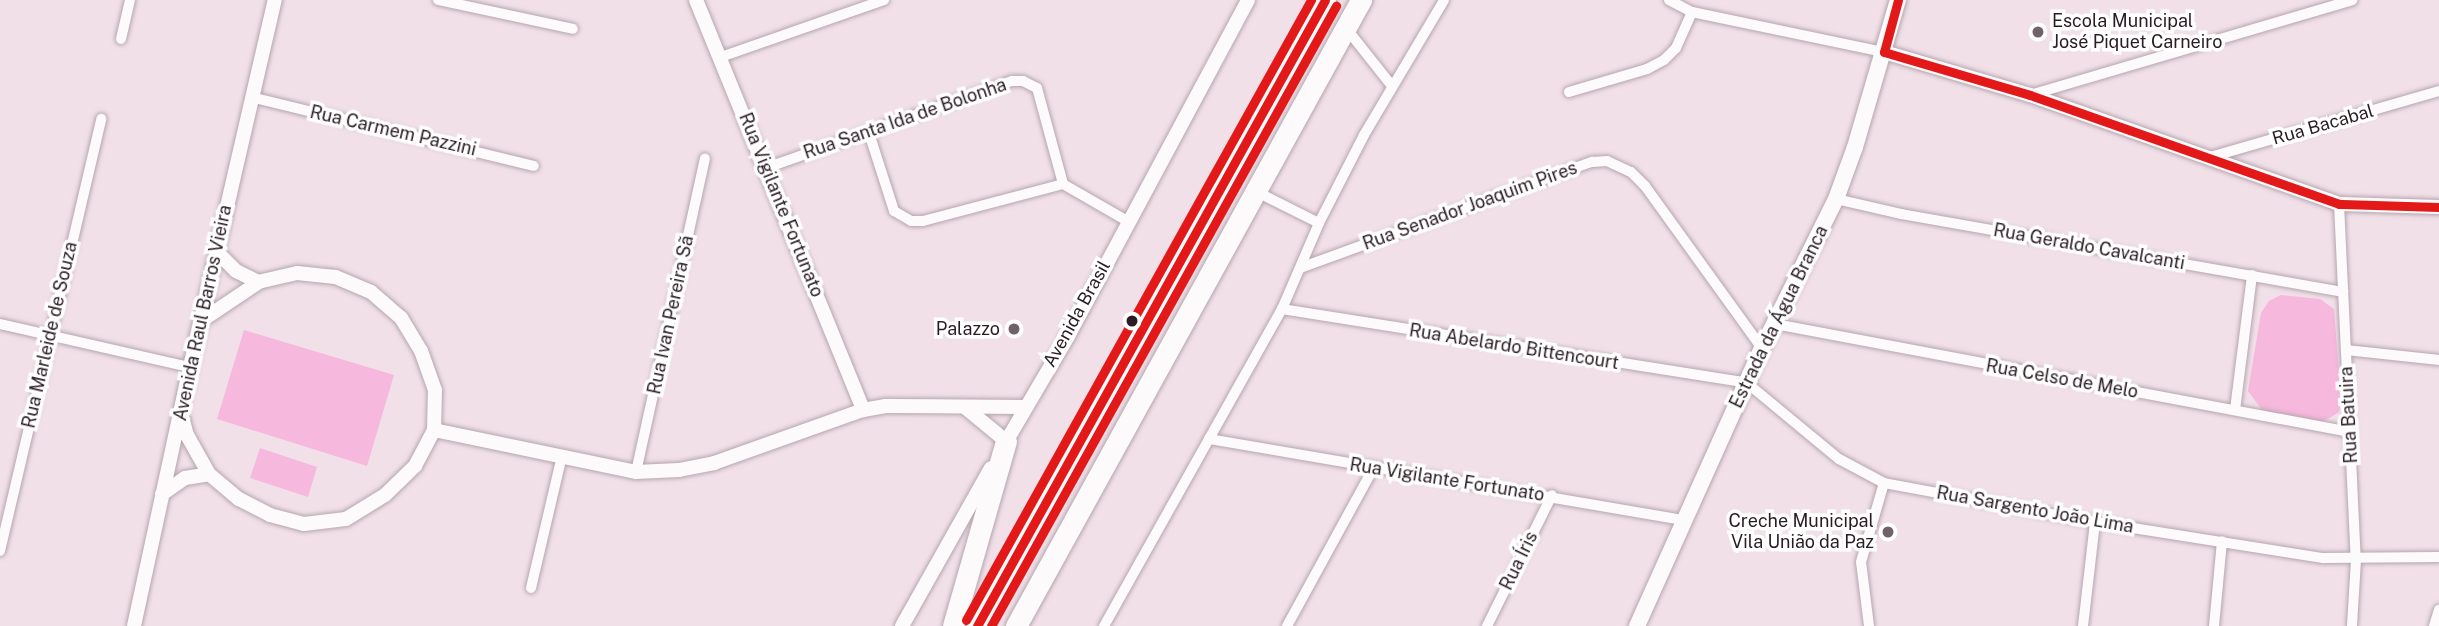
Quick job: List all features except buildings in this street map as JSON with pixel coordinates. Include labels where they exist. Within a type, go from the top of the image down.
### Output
[{"type":"highway","points":[[977,626],[1325,0]]},
{"type":"highway","points":[[1016,626],[1361,0]]},
{"type":"highway","points":[[953,626],[1006,441]]},
{"type":"main road","name":"Estrada da Água Branca","points":[[1637,626],[1762,348],[1836,199],[1884,52],[1898,0]]},
{"type":"street","points":[[121,39],[130,0]]},
{"type":"street","name":"Avenida Raul Barros Vieira","points":[[134,626],[216,251],[275,0]]},
{"type":"street","points":[[439,0],[573,29]]},
{"type":"street","name":"Rua Vigilante Fortunato","points":[[696,0],[863,410]]},
{"type":"street","points":[[721,57],[884,0]]},
{"type":"street","name":"Avenida Brasil","points":[[902,626],[1023,407],[1068,336],[1248,0]]},
{"type":"street","points":[[1104,626],[1282,309],[1319,223],[1392,86],[1444,0]]},
{"type":"street","points":[[1669,0],[1692,12],[1884,52],[2030,95],[2339,204],[2438,206]]},
{"type":"street","points":[[2030,95],[2352,0]]},
{"type":"street","points":[[1569,92],[1647,69],[1664,60],[1676,48],[1692,12]]},
{"type":"street","points":[[1346,28],[1392,86]]},
{"type":"street","name":"Rua Santa Ida de Bolonha","points":[[766,168],[1012,81],[1023,81],[1037,88],[1063,184]]},
{"type":"street","name":"Rua Bacabal","points":[[2207,158],[2439,91]]},
{"type":"street","name":"Rua Carmem Pazzini","points":[[251,97],[534,166]]},
{"type":"street","name":"Rua Marleide de Souza","points":[[0,551],[101,120]]},
{"type":"street","points":[[869,132],[894,211],[911,221],[923,222],[1063,184],[1129,222]]},
{"type":"street","name":"Rua Ivan Pereira Sã","points":[[636,472],[705,158]]},
{"type":"street","name":"Rua Senador Joaquim Pires","points":[[1300,268],[1592,162],[1607,161],[1631,172],[1645,186],[1762,348]]},
{"type":"street","points":[[1257,192],[1319,223]]},
{"type":"street","name":"Rua Geraldo Cavalcanti","points":[[1836,199],[1901,214],[2343,292]]},
{"type":"street","name":"Rua Batuira","points":[[2339,204],[2356,559],[2352,626]]},
{"type":"street","points":[[216,251],[236,271],[259,282]]},
{"type":"street","points":[[181,413],[187,435],[209,474],[239,499],[270,515],[304,524],[346,519],[385,495],[415,466],[434,430],[435,390],[421,351],[401,318],[371,292],[335,277],[297,273],[259,282],[201,321]]},
{"type":"street","points":[[2235,410],[2252,275]]},
{"type":"street","name":"Rua Abelardo Bittencourt","points":[[1282,309],[1746,383]]},
{"type":"street","points":[[0,324],[190,367]]},
{"type":"street","name":"Rua Celso de Melo","points":[[1775,324],[2350,432]]},
{"type":"street","points":[[2346,351],[2439,360]]},
{"type":"street","name":"Rua Sargento João Lima","points":[[1746,383],[1839,460],[1884,483],[2095,522],[2323,558],[2439,557]]},
{"type":"street","points":[[434,430],[636,472],[679,470],[714,463],[863,410],[886,406],[1023,407]]},
{"type":"street","points":[[966,408],[1006,441]]},
{"type":"street","name":"Rua Vigilante Fortunato","points":[[1209,439],[1373,470],[1552,495],[1685,520]]},
{"type":"street","points":[[531,588],[562,456]]},
{"type":"street","points":[[1287,626],[1373,470]]},
{"type":"street","points":[[162,494],[185,478],[209,474]]},
{"type":"street","points":[[1867,625],[1861,562],[1884,483]]},
{"type":"street","name":"Rua Íris","points":[[1487,626],[1552,495]]},
{"type":"street","points":[[2083,626],[2095,522]]},
{"type":"street","points":[[2214,626],[2222,541]]},
{"type":"street","points":[[2434,626],[2439,611]]},
{"type":"shaded area","points":[[2281,295],[2320,299],[2334,309],[2341,398],[2339,412],[2320,422],[2262,410],[2248,391],[2261,313],[2269,301]]},
{"type":"shaded area","points":[[244,330],[394,375],[367,466],[217,419]]},
{"type":"shaded area","points":[[260,448],[317,467],[308,497],[250,478]]},
{"type":"transit line","points":[[966,620],[1311,0]]},
{"type":"transit line","points":[[977,626],[1325,0]]},
{"type":"transit line","points":[[1884,52],[1898,0]]},
{"type":"transit line","points":[[991,626],[1336,6]]},
{"type":"transit line","points":[[1884,52],[2030,95],[2339,204],[2439,207]]},
{"type":"place","name":"Escola Municipal José Piquet Carneiro","points":[[2038,32]]},
{"type":"place","name":"Palazzo","points":[[1014,329]]},
{"type":"place","name":"Creche Municipal Vila União da Paz","points":[[1888,532]]}]
